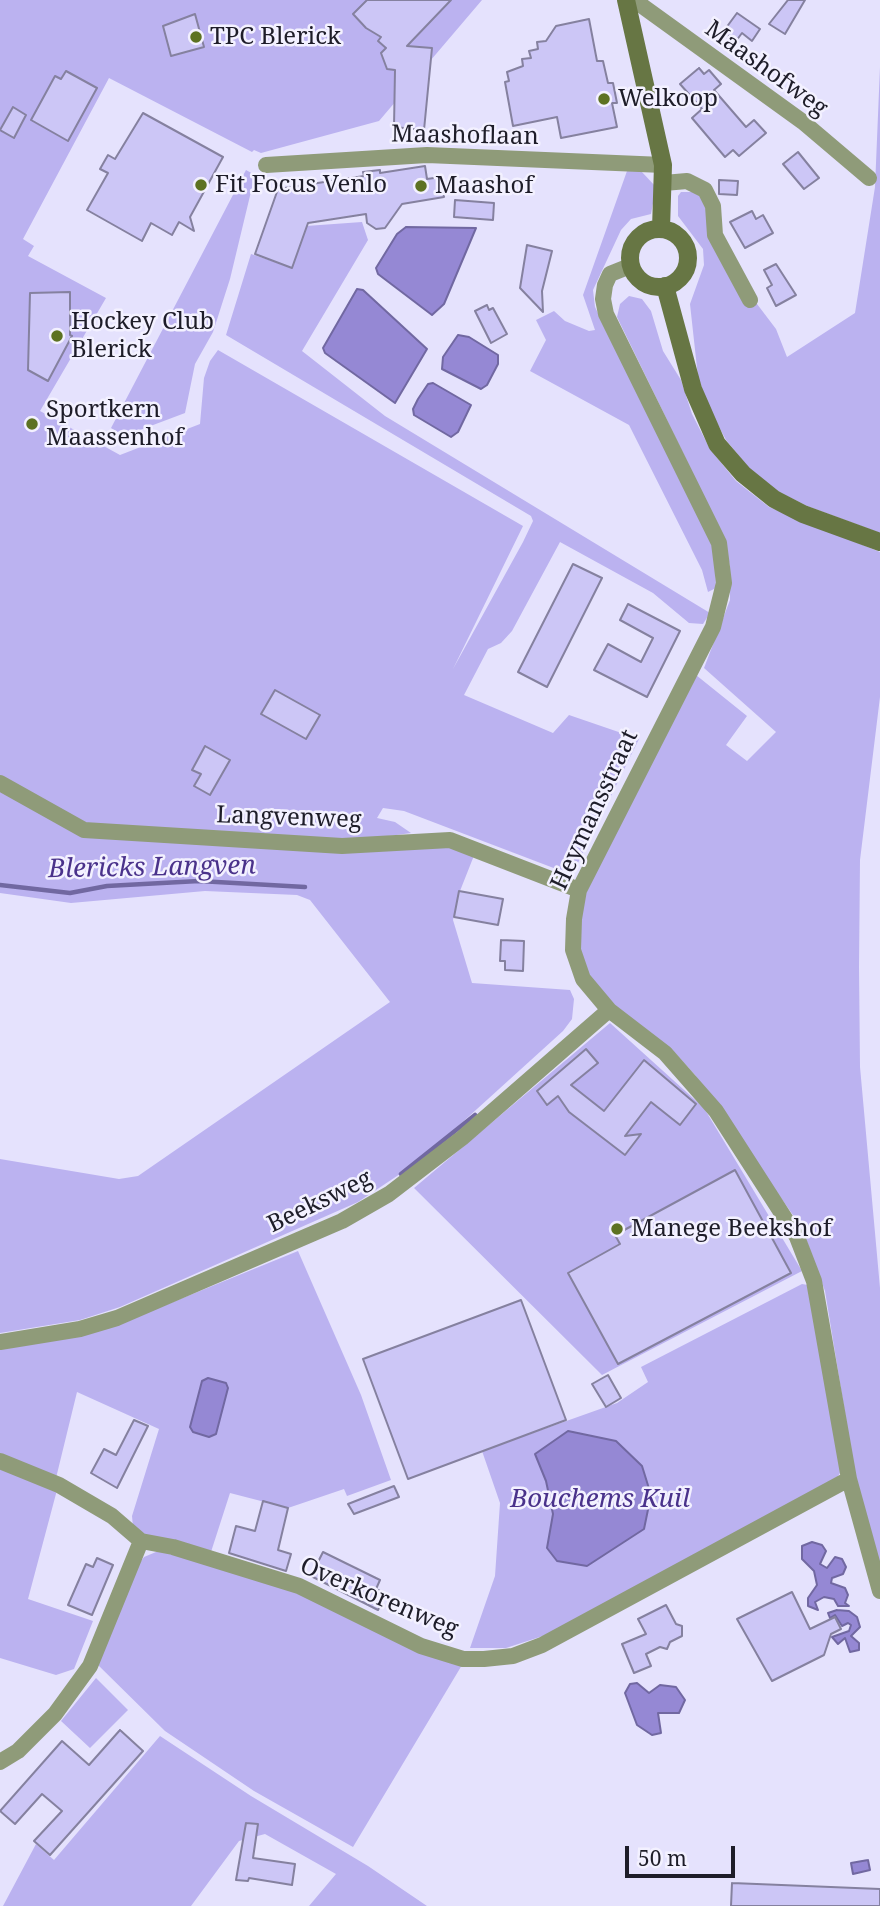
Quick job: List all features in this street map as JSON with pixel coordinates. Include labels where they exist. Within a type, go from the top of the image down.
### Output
[{"type":"street","points":[[626,0],[664,174],[661,229]]},
{"type":"street","name":"Maashofweg","points":[[634,0],[803,122],[869,178]]},
{"type":"street","name":"Maashoflaan","points":[[267,165],[427,155],[664,174]]},
{"type":"street","points":[[664,174],[705,190],[713,206],[715,234],[750,300]]},
{"type":"street","points":[[661,229],[677,236],[687,251],[688,260],[681,276],[665,286],[648,286],[640,281],[630,266],[629,257],[636,240],[652,230],[661,229]]},
{"type":"street","name":"Heymansstraat","points":[[630,266],[611,274],[605,285],[603,299],[606,314],[719,543],[724,583],[713,627],[579,890],[573,950],[583,979],[609,1010],[665,1053],[716,1111],[797,1237],[814,1281],[849,1479],[880,1591]]},
{"type":"street","points":[[665,286],[693,389],[717,444],[743,474],[775,499],[803,514],[880,542]]},
{"type":"street","name":"Langvenweg","points":[[0,783],[84,830],[342,846],[450,840],[579,890]]},
{"type":"street","name":"Beeksweg","points":[[0,1342],[80,1329],[117,1318],[342,1221],[389,1194],[462,1138],[609,1010]]},
{"type":"street","name":"Overkorenweg","points":[[0,1461],[60,1485],[112,1516],[141,1541],[173,1547],[299,1587],[421,1646],[463,1659],[484,1660],[513,1656],[542,1645],[849,1479]]},
{"type":"street","points":[[0,1762],[18,1751],[55,1714],[90,1666],[141,1541]]},
{"type":"shaded area","points":[[0,0],[482,0],[379,121],[261,153],[254,150],[252,152],[109,78],[23,239],[34,246],[28,256],[106,298],[40,411],[120,455],[200,424],[204,378],[210,361],[218,350],[523,526],[453,669],[523,542],[533,521],[531,516],[226,335],[251,254],[290,267],[306,226],[362,222],[368,240],[302,351],[385,416],[710,613],[703,624],[689,623],[653,593],[560,542],[512,631],[501,643],[488,649],[464,695],[553,733],[569,715],[639,739],[572,875],[404,811],[383,808],[377,818],[395,822],[411,833],[367,839],[440,844],[475,853],[458,896],[453,920],[472,983],[570,990],[574,999],[572,1019],[563,1031],[445,1138],[397,1176],[358,1202],[120,1307],[80,1320],[0,1333],[0,1159],[119,1179],[138,1176],[390,1002],[310,900],[297,895],[205,891],[71,903],[0,893]]},
{"type":"shaded area","points":[[880,67],[880,533],[807,506],[779,492],[749,468],[726,440],[709,408],[698,377],[690,304],[704,265],[703,249],[678,216],[678,196],[681,192],[698,192],[754,300],[776,329],[787,357],[855,313],[875,187]]},
{"type":"shaded area","points":[[246,170],[255,175],[230,279],[213,332],[195,364],[185,413],[124,436],[111,428]]},
{"type":"shaded area","points":[[627,171],[641,171],[656,187],[651,214],[631,219],[621,230],[593,290],[595,307],[715,550],[716,588],[708,592],[702,570],[629,425],[530,371],[546,340],[536,320],[554,311],[565,321],[589,331],[595,330],[583,295]]},
{"type":"shaded area","points":[[629,296],[642,299],[651,311],[663,351],[681,380],[692,414],[710,449],[736,481],[769,507],[880,552],[880,697],[860,860],[859,967],[860,1067],[880,1288],[880,1566],[855,1475],[825,1291],[802,1228],[695,1075],[677,1055],[603,996],[588,976],[581,959],[578,916],[582,892],[696,675],[747,716],[726,745],[747,761],[776,732],[704,668],[730,600],[730,566],[725,545],[700,488],[617,317],[620,304]]},
{"type":"shaded area","name":"Manege Beekshof","points":[[610,1023],[704,1108],[802,1271],[602,1375],[414,1188]]},
{"type":"shaded area","points":[[298,1251],[361,1395],[391,1480],[347,1496],[344,1489],[288,1508],[230,1493],[210,1555],[144,1534],[133,1527],[132,1516],[159,1429],[77,1392],[56,1478],[0,1457],[0,1349],[82,1336],[119,1324]]},
{"type":"shaded area","points":[[802,1284],[808,1285],[842,1469],[836,1480],[546,1635],[506,1648],[470,1648],[495,1576],[500,1503],[482,1451],[617,1403],[648,1382],[641,1367]],"holes":[[[568,1431],[642,1466],[651,1495],[644,1529],[587,1566],[547,1548],[553,1514],[546,1481],[535,1454]]]},
{"type":"shaded area","points":[[0,1466],[57,1490],[28,1599],[93,1621],[74,1669],[56,1675],[0,1658]]},
{"type":"shaded area","points":[[156,1552],[171,1552],[297,1590],[462,1665],[353,1847],[254,1791],[165,1731],[97,1664],[133,1572],[144,1557]]},
{"type":"shaded area","points":[[96,1678],[128,1710],[90,1748],[61,1721]]},
{"type":"shaded area","points":[[160,1736],[427,1906],[309,1906],[336,1874],[265,1834],[239,1841],[191,1906],[3,1906],[36,1844],[54,1860]]},
{"type":"water","points":[[406,227],[476,228],[444,304],[432,315],[378,274],[376,268],[397,234]]},
{"type":"water","points":[[357,289],[363,290],[427,349],[395,403],[325,353],[323,348]]},
{"type":"water","points":[[458,335],[469,337],[498,355],[498,364],[487,385],[481,389],[442,369],[443,357]]},
{"type":"water","points":[[433,383],[471,405],[458,432],[451,437],[414,415],[413,409],[418,399],[428,384]]},
{"type":"water","points":[[208,1378],[226,1383],[228,1388],[216,1434],[209,1437],[193,1432],[190,1427],[202,1381]]},
{"type":"water","name":"Bouchems Kuil","points":[[568,1431],[616,1441],[642,1466],[651,1495],[644,1529],[587,1566],[557,1561],[547,1548],[553,1514],[546,1481],[535,1454]]},
{"type":"water","points":[[812,1542],[822,1545],[826,1551],[820,1564],[827,1568],[835,1557],[842,1559],[846,1567],[843,1574],[832,1578],[831,1583],[845,1588],[848,1595],[845,1603],[849,1606],[838,1606],[834,1599],[824,1597],[815,1602],[818,1610],[808,1606],[808,1598],[817,1585],[814,1571],[802,1559],[802,1546]]},
{"type":"water","points":[[837,1610],[849,1611],[857,1617],[860,1627],[851,1636],[859,1643],[859,1650],[850,1652],[845,1638],[838,1644],[832,1637],[849,1631],[851,1625],[848,1623],[842,1626],[835,1615],[830,1618],[828,1613]]},
{"type":"water","points":[[637,1683],[649,1693],[660,1685],[676,1687],[685,1700],[679,1713],[658,1713],[661,1733],[652,1735],[637,1725],[625,1693],[630,1684]]},
{"type":"water","points":[[868,1860],[870,1870],[853,1874],[851,1863]]},
{"type":"building","points":[[367,0],[451,0],[407,46],[432,48],[424,130],[394,127],[395,70],[387,69],[381,53],[386,48],[378,41],[381,37],[366,28],[353,14]]},
{"type":"building","points":[[788,0],[805,0],[785,34],[769,24]]},
{"type":"building","points":[[737,13],[760,29],[752,41],[742,33],[736,41],[723,32]]},
{"type":"building","points":[[195,14],[204,47],[171,56],[163,26]]},
{"type":"building","points":[[589,19],[597,61],[603,61],[608,83],[613,83],[617,103],[612,103],[617,127],[561,138],[557,117],[513,126],[505,82],[509,81],[507,72],[523,66],[522,59],[531,58],[529,51],[538,49],[537,42],[546,41],[556,26]]},
{"type":"building","points":[[699,68],[704,74],[709,70],[721,84],[714,90],[746,127],[754,120],[766,133],[739,156],[733,150],[725,157],[692,118],[702,109],[680,84]]},
{"type":"building","points":[[66,71],[97,88],[68,141],[31,120],[55,76],[61,79]]},
{"type":"building","points":[[13,107],[26,115],[14,138],[0,130]]},
{"type":"building","points":[[143,113],[223,157],[190,217],[194,231],[179,222],[172,235],[151,223],[142,241],[87,210],[108,173],[100,169],[108,155],[115,159]]},
{"type":"building","points":[[798,152],[819,178],[804,189],[783,164]]},
{"type":"building","points":[[425,166],[427,179],[441,177],[444,197],[402,204],[385,228],[376,229],[367,223],[366,214],[308,223],[292,268],[255,254],[278,189],[364,176],[363,172],[380,170],[380,173]]},
{"type":"building","points":[[719,180],[738,181],[737,195],[719,194]]},
{"type":"building","points":[[455,200],[494,203],[493,220],[454,217]]},
{"type":"building","points":[[752,211],[756,219],[763,215],[773,233],[745,248],[730,222]]},
{"type":"building","points":[[527,245],[552,251],[542,291],[543,312],[520,288]]},
{"type":"building","points":[[776,264],[796,295],[776,306],[767,288],[772,285],[764,270]]},
{"type":"building","name":"Hockey Club Blerick","points":[[70,292],[72,336],[48,381],[28,370],[30,293]]},
{"type":"building","points":[[487,305],[489,310],[493,308],[507,334],[491,343],[475,311]]},
{"type":"building","points":[[573,564],[602,578],[547,687],[518,672]]},
{"type":"building","points":[[628,604],[680,631],[647,697],[594,670],[608,644],[641,662],[653,638],[620,620]]},
{"type":"building","points":[[275,690],[320,715],[306,739],[261,714]]},
{"type":"building","points":[[205,746],[230,760],[210,795],[194,786],[201,774],[192,770]]},
{"type":"building","points":[[459,891],[503,899],[498,925],[454,917]]},
{"type":"building","points":[[501,940],[524,941],[523,971],[505,970],[505,961],[500,961]]},
{"type":"building","points":[[586,1049],[598,1063],[571,1085],[604,1111],[644,1060],[696,1104],[680,1125],[651,1102],[625,1136],[641,1134],[625,1155],[569,1112],[558,1096],[547,1105],[537,1091]]},
{"type":"building","points":[[735,1170],[791,1273],[618,1364],[568,1273],[620,1244],[615,1235]]},
{"type":"building","points":[[521,1300],[566,1420],[408,1479],[363,1359]]},
{"type":"building","points":[[608,1375],[621,1398],[606,1407],[592,1384]]},
{"type":"building","points":[[134,1420],[148,1426],[117,1488],[91,1473],[104,1449],[116,1455]]},
{"type":"building","points":[[394,1486],[399,1497],[354,1514],[348,1504]]},
{"type":"building","points":[[263,1501],[288,1508],[278,1550],[291,1554],[286,1571],[229,1553],[236,1526],[255,1531]]},
{"type":"building","points":[[323,1552],[380,1580],[376,1589],[386,1594],[378,1610],[311,1576]]},
{"type":"building","points":[[97,1558],[113,1565],[92,1615],[68,1605],[86,1564],[93,1567]]},
{"type":"building","points":[[792,1592],[810,1629],[835,1617],[841,1629],[831,1634],[824,1655],[772,1681],[737,1619]]},
{"type":"building","points":[[666,1605],[676,1624],[682,1626],[682,1636],[670,1642],[667,1649],[660,1647],[646,1654],[651,1666],[634,1673],[622,1644],[646,1634],[638,1619]]},
{"type":"building","points":[[120,1730],[143,1751],[50,1855],[34,1841],[62,1811],[42,1794],[15,1824],[0,1811],[62,1741],[89,1765]]},
{"type":"building","points":[[246,1823],[258,1824],[253,1858],[295,1864],[292,1885],[249,1878],[248,1881],[236,1880]]},
{"type":"building","points":[[732,1883],[880,1889],[880,1906],[731,1906]]},
{"type":"waterway","name":"Blericks Langven","points":[[0,885],[70,893],[107,886],[199,881],[305,887]]},
{"type":"waterway","points":[[401,1174],[475,1115]]},
{"type":"place","name":"TPC Blerick","points":[[196,37]]},
{"type":"place","name":"Welkoop","points":[[604,99]]},
{"type":"place","name":"Fit Focus Venlo","points":[[201,185]]},
{"type":"place","name":"Maashof","points":[[421,186]]},
{"type":"place","name":"Hockey Club Blerick","points":[[57,336]]},
{"type":"place","name":"Sportkern Maassenhof","points":[[32,424]]},
{"type":"place","name":"Manege Beekshof","points":[[617,1229]]}]
